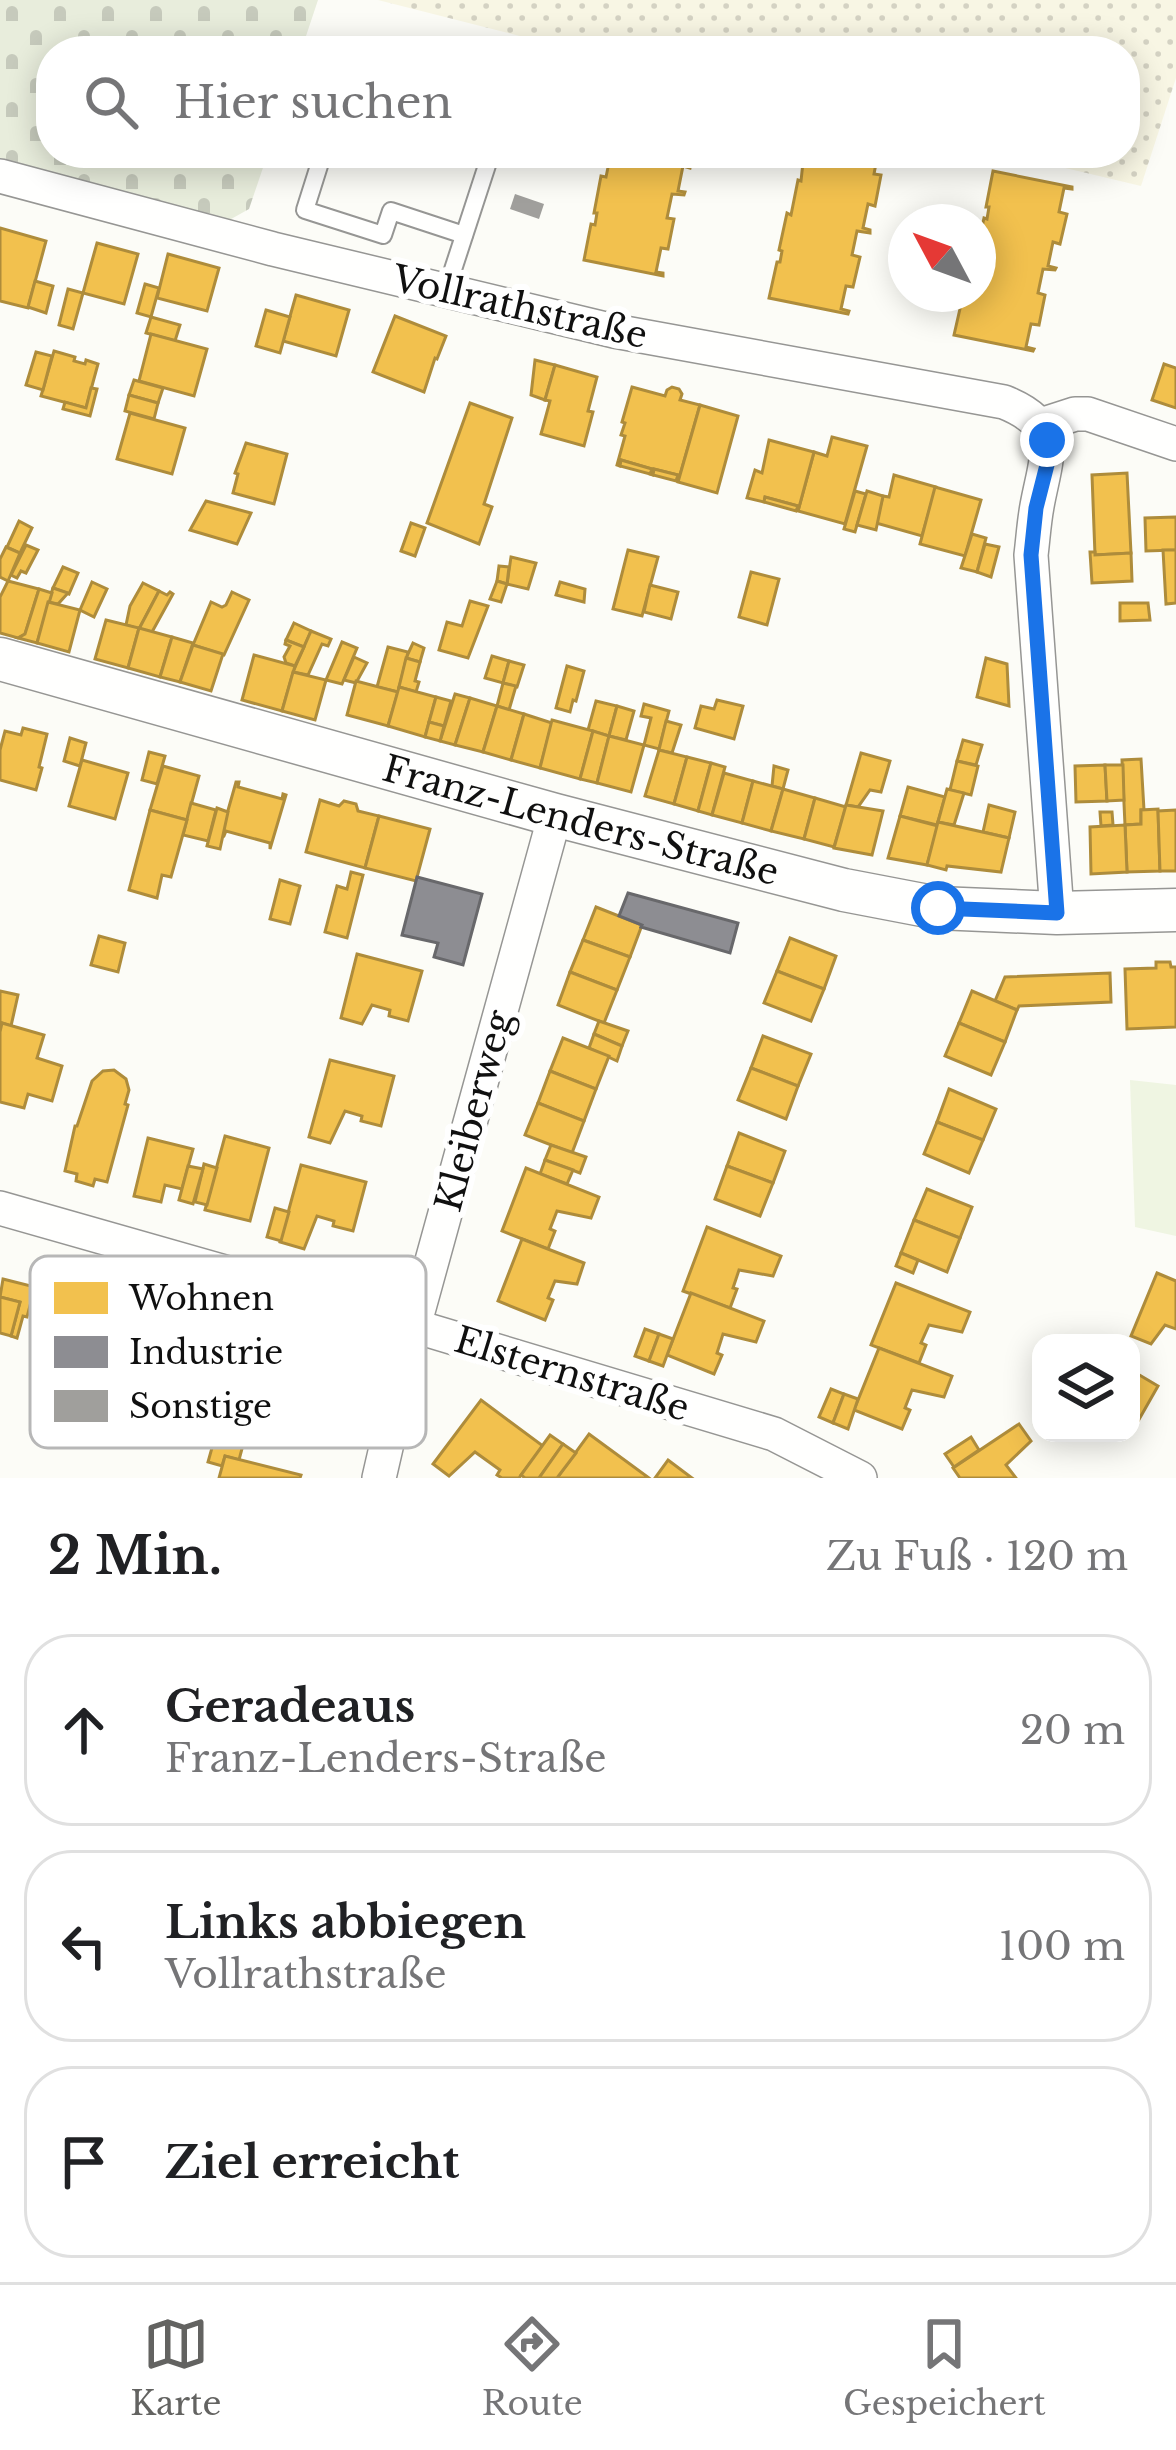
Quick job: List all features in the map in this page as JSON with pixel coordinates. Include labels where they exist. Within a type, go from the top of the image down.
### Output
[{"type":"street","name":"Vollrathstraße","points":[[0,176],[221,236],[614,331],[1004,402],[1025,410],[1040,424]]},
{"type":"street","points":[[1057,913],[1031,555],[1048,461],[1040,424],[1088,414],[1176,444]]},
{"type":"street","name":"Franz-Lenders-Straße","points":[[0,659],[555,815],[844,890],[938,908],[1057,913],[1176,910]]},
{"type":"street","name":"Kleiberweg","points":[[426,1283],[555,815]]},
{"type":"street","name":"Elsternstraße","points":[[0,1208],[168,1256]]},
{"type":"street","name":"Elsternstraße","points":[[426,1330],[774,1434],[860,1478]]},
{"type":"street","name":"Kleiberweg","points":[[379,1478],[386,1448]]},
{"type":"lane","points":[[318,168],[305,210],[383,235],[391,212],[464,235]]},
{"type":"lane","points":[[446,291],[486,168]]},
{"type":"shaded area","points":[[378,0],[1176,0],[1176,78],[1141,186],[1065,168],[1140,168],[1140,36],[520,36]]},
{"type":"green space","points":[[0,0],[318,0],[306,36],[36,36],[36,168],[263,168],[249,209],[224,223],[0,161]]},
{"type":"green space","points":[[1130,1080],[1176,1085],[1176,1236],[1135,1227]]},
{"type":"building: Wohnen","points":[[608,168],[683,168],[678,191],[685,192],[672,194],[667,218],[674,219],[668,249],[661,248],[656,272],[663,276],[584,260],[591,224],[595,225],[601,176],[606,177]]},
{"type":"building: Wohnen","points":[[802,168],[875,168],[874,174],[881,175],[875,206],[868,204],[863,228],[870,233],[857,231],[852,255],[860,257],[853,287],[846,286],[841,309],[848,314],[769,298],[787,213],[791,215]]},
{"type":"building: Wohnen","points":[[993,171],[1072,187],[1064,188],[1059,212],[1067,214],[1060,244],[1053,242],[1048,266],[1056,268],[1043,269],[1038,293],[1045,295],[1039,325],[1031,324],[1026,347],[1033,351],[954,335],[959,312],[996,312],[996,204],[987,204]]},
{"type":"building: Wohnen","points":[[0,228],[46,241],[28,308],[0,301]]},
{"type":"building: Wohnen","points":[[97,243],[138,254],[124,304],[83,293]]},
{"type":"building: Wohnen","points":[[168,254],[219,268],[207,311],[157,298]]},
{"type":"building: Wohnen","points":[[35,281],[53,286],[46,313],[28,307]]},
{"type":"building: Wohnen","points":[[145,284],[159,288],[151,317],[137,313]]},
{"type":"building: Wohnen","points":[[68,289],[83,293],[73,329],[59,325]]},
{"type":"building: Wohnen","points":[[296,295],[349,310],[336,356],[283,341]]},
{"type":"building: Wohnen","points":[[266,310],[290,317],[280,353],[256,346]]},
{"type":"building: Wohnen","points":[[395,316],[446,336],[424,392],[373,372]]},
{"type":"building: Wohnen","points":[[151,317],[180,325],[175,341],[146,333]]},
{"type":"building: Wohnen","points":[[151,334],[207,349],[194,396],[139,381]]},
{"type":"building: Wohnen","points":[[54,351],[75,357],[74,361],[98,364],[86,408],[41,396]]},
{"type":"building: Wohnen","points":[[36,352],[52,356],[43,390],[26,385]]},
{"type":"building: Wohnen","points":[[535,360],[555,365],[545,400],[531,395]]},
{"type":"building: Wohnen","points":[[1164,364],[1176,368],[1176,408],[1152,400]]},
{"type":"building: Wohnen","points":[[555,365],[597,377],[584,446],[541,434]]},
{"type":"building: Wohnen","points":[[134,380],[163,388],[158,403],[129,395]]},
{"type":"building: Wohnen","points":[[632,387],[665,396],[672,387],[679,389],[680,400],[700,405],[678,482],[678,475],[654,469],[653,475],[652,469],[621,460],[617,465]]},
{"type":"building: Wohnen","points":[[91,388],[97,389],[90,416],[63,409],[65,402],[86,408]]},
{"type":"building: Wohnen","points":[[129,395],[158,403],[154,419],[125,411]]},
{"type":"building: Wohnen","points":[[470,403],[512,418],[484,504],[492,507],[479,544],[427,523]]},
{"type":"building: Wohnen","points":[[700,405],[738,416],[717,493],[678,482]]},
{"type":"building: Wohnen","points":[[130,413],[185,428],[172,474],[117,459]]},
{"type":"building: Wohnen","points":[[832,437],[867,446],[845,524],[798,511],[814,452],[827,456]]},
{"type":"building: Wohnen","points":[[769,440],[814,452],[798,511],[798,506],[765,497],[764,502],[747,498],[755,470],[762,473]]},
{"type":"building: Wohnen","points":[[246,443],[287,454],[274,504],[233,493]]},
{"type":"building: Wohnen","points":[[621,460],[652,469],[650,474],[620,466]]},
{"type":"building: Wohnen","points":[[654,469],[678,475],[676,481],[653,475]]},
{"type":"building: Wohnen","points":[[1127,473],[1131,553],[1095,555],[1092,475]]},
{"type":"building: Wohnen","points":[[894,475],[936,487],[922,536],[876,523]]},
{"type":"building: Wohnen","points":[[935,487],[981,500],[965,556],[920,544]]},
{"type":"building: Wohnen","points":[[855,491],[866,494],[855,532],[844,529]]},
{"type":"building: Wohnen","points":[[867,491],[883,496],[876,530],[857,525]]},
{"type":"building: Wohnen","points":[[765,497],[798,506],[796,511],[764,502]]},
{"type":"building: Wohnen","points":[[206,501],[251,513],[237,544],[190,530]]},
{"type":"building: Wohnen","points":[[1176,517],[1176,550],[1146,551],[1145,518]]},
{"type":"building: Wohnen","points":[[19,521],[32,528],[20,553],[7,547]]},
{"type":"building: Wohnen","points":[[411,523],[425,528],[415,556],[401,551]]},
{"type":"building: Wohnen","points":[[972,534],[986,538],[977,572],[961,568]]},
{"type":"building: Wohnen","points":[[985,544],[999,547],[991,577],[977,572]]},
{"type":"building: Wohnen","points":[[26,545],[38,550],[26,573],[21,571],[17,578],[11,575]]},
{"type":"building: Wohnen","points":[[6,547],[20,553],[8,581],[0,577]]},
{"type":"building: Wohnen","points":[[628,550],[658,557],[642,616],[613,609]]},
{"type":"building: Wohnen","points":[[1163,550],[1176,550],[1176,603],[1166,604]]},
{"type":"building: Wohnen","points":[[1090,552],[1131,553],[1132,581],[1092,583]]},
{"type":"building: Wohnen","points":[[511,557],[536,563],[528,589],[507,584]]},
{"type":"building: Wohnen","points":[[499,566],[509,567],[507,584],[497,581]]},
{"type":"building: Wohnen","points":[[63,567],[78,573],[69,594],[53,588]]},
{"type":"building: Wohnen","points":[[751,572],[779,579],[767,625],[739,617]]},
{"type":"building: Wohnen","points":[[8,581],[39,589],[25,634],[18,638],[0,633],[0,597]]},
{"type":"building: Wohnen","points":[[497,581],[507,584],[501,602],[490,599]]},
{"type":"building: Wohnen","points":[[92,582],[107,589],[94,617],[80,610]]},
{"type":"building: Wohnen","points":[[560,582],[585,589],[584,602],[556,595]]},
{"type":"building: Wohnen","points":[[143,583],[159,591],[139,629],[126,625]]},
{"type":"building: Wohnen","points":[[650,585],[678,592],[671,619],[644,612]]},
{"type":"building: Wohnen","points":[[53,588],[68,593],[58,604],[48,602]]},
{"type":"building: Wohnen","points":[[39,589],[52,593],[37,643],[18,638],[25,634]]},
{"type":"building: Wohnen","points":[[159,591],[173,594],[152,632],[139,629]]},
{"type":"building: Wohnen","points":[[232,592],[249,600],[224,655],[193,645],[211,602],[222,607]]},
{"type":"building: Wohnen","points":[[470,601],[488,606],[468,658],[439,650],[447,622],[462,626]]},
{"type":"building: Wohnen","points":[[48,602],[80,610],[69,652],[37,643]]},
{"type":"building: Wohnen","points":[[1120,603],[1148,603],[1150,620],[1120,621]]},
{"type":"building: Wohnen","points":[[106,620],[139,628],[128,668],[95,659]]},
{"type":"building: Wohnen","points":[[294,623],[311,631],[304,647],[286,640]]},
{"type":"building: Wohnen","points":[[139,628],[172,637],[160,677],[128,668]]},
{"type":"building: Wohnen","points":[[311,631],[331,639],[328,646],[322,644],[308,675],[293,672]]},
{"type":"building: Wohnen","points":[[172,637],[193,643],[180,682],[160,677]]},
{"type":"building: Wohnen","points":[[286,640],[304,647],[295,666],[286,663],[290,646]]},
{"type":"building: Wohnen","points":[[342,642],[357,648],[342,684],[326,680]]},
{"type":"building: Wohnen","points":[[413,643],[424,648],[420,662],[406,658]]},
{"type":"building: Wohnen","points":[[193,645],[223,654],[211,691],[180,682]]},
{"type":"building: Wohnen","points":[[388,647],[408,652],[398,692],[377,687]]},
{"type":"building: Wohnen","points":[[254,655],[295,666],[282,711],[242,700]]},
{"type":"building: Wohnen","points":[[492,656],[509,661],[503,683],[485,678]]},
{"type":"building: Wohnen","points":[[354,657],[367,663],[356,683],[344,680]]},
{"type":"building: Wohnen","points":[[406,658],[420,662],[416,692],[399,687]]},
{"type":"building: Wohnen","points":[[986,658],[1007,664],[1009,706],[977,697]]},
{"type":"building: Wohnen","points":[[509,661],[524,665],[517,687],[503,683]]},
{"type":"building: Wohnen","points":[[567,666],[584,671],[570,712],[556,708]]},
{"type":"building: Wohnen","points":[[293,672],[326,680],[315,720],[282,711]]},
{"type":"building: Wohnen","points":[[356,681],[398,692],[388,726],[347,715]]},
{"type":"building: Wohnen","points":[[503,683],[516,686],[509,710],[497,706]]},
{"type":"building: Wohnen","points":[[399,687],[436,697],[425,737],[388,726]]},
{"type":"building: Wohnen","points":[[455,694],[470,698],[455,745],[440,741]]},
{"type":"building: Wohnen","points":[[436,697],[451,701],[444,726],[429,722]]},
{"type":"building: Wohnen","points":[[470,698],[497,706],[483,752],[455,745]]},
{"type":"building: Wohnen","points":[[717,700],[743,706],[734,739],[695,728],[701,706],[714,709]]},
{"type":"building: Wohnen","points":[[596,701],[617,706],[609,736],[588,730]]},
{"type":"building: Wohnen","points":[[644,704],[669,711],[659,749],[644,745],[651,718],[641,716]]},
{"type":"building: Wohnen","points":[[497,706],[524,714],[511,760],[483,752]]},
{"type":"building: Wohnen","points":[[617,706],[634,711],[626,740],[609,736]]},
{"type":"building: Wohnen","points":[[524,714],[552,723],[540,768],[511,760]]},
{"type":"building: Wohnen","points":[[552,720],[593,731],[580,779],[540,768]]},
{"type":"building: Wohnen","points":[[666,721],[681,725],[672,753],[659,750]]},
{"type":"building: Wohnen","points":[[429,722],[444,726],[440,741],[425,737]]},
{"type":"building: Wohnen","points":[[23,728],[47,734],[36,790],[0,780],[5,731],[21,735]]},
{"type":"building: Wohnen","points":[[593,731],[609,736],[597,783],[580,779]]},
{"type":"building: Wohnen","points":[[609,736],[644,745],[631,792],[597,783]]},
{"type":"building: Wohnen","points":[[70,738],[86,743],[80,766],[64,761]]},
{"type":"building: Wohnen","points":[[963,740],[982,745],[976,765],[957,761]]},
{"type":"building: Wohnen","points":[[659,750],[687,757],[674,804],[645,796]]},
{"type":"building: Wohnen","points":[[149,752],[165,756],[157,784],[142,780]]},
{"type":"building: Wohnen","points":[[861,753],[890,761],[881,792],[870,790],[858,807],[846,805]]},
{"type":"building: Wohnen","points":[[687,757],[711,763],[698,811],[674,804]]},
{"type":"building: Wohnen","points":[[1141,759],[1141,824],[1125,825],[1122,760]]},
{"type":"building: Wohnen","points":[[82,760],[128,773],[115,819],[69,806]]},
{"type":"building: Wohnen","points":[[957,761],[978,766],[971,795],[950,790]]},
{"type":"building: Wohnen","points":[[711,763],[725,767],[712,815],[698,811]]},
{"type":"building: Wohnen","points":[[1105,765],[1107,801],[1076,802],[1075,766]]},
{"type":"building: Wohnen","points":[[1105,765],[1123,765],[1124,800],[1107,801]]},
{"type":"building: Wohnen","points":[[163,766],[199,776],[187,820],[150,810]]},
{"type":"building: Wohnen","points":[[774,766],[788,770],[783,789],[772,786]]},
{"type":"building: Wohnen","points":[[724,773],[753,781],[742,823],[712,815]]},
{"type":"building: Wohnen","points":[[753,781],[783,789],[771,831],[742,823]]},
{"type":"building: Wohnen","points":[[236,782],[238,787],[282,799],[286,795],[270,849],[270,843],[226,831],[221,835]]},
{"type":"building: Wohnen","points":[[908,787],[945,797],[937,825],[900,816]]},
{"type":"building: Wohnen","points":[[783,789],[815,798],[804,839],[771,831]]},
{"type":"building: Wohnen","points":[[947,789],[964,793],[954,825],[938,822]]},
{"type":"building: Wohnen","points":[[815,798],[846,807],[834,847],[804,839]]},
{"type":"building: Wohnen","points":[[320,800],[339,806],[344,801],[356,804],[358,811],[379,816],[365,868],[306,852]]},
{"type":"building: Wohnen","points":[[191,803],[216,810],[208,841],[183,835]]},
{"type":"building: Wohnen","points":[[846,805],[883,811],[872,855],[834,848]]},
{"type":"building: Wohnen","points":[[989,805],[1015,812],[1009,838],[983,832]]},
{"type":"building: Wohnen","points":[[217,808],[228,812],[220,849],[207,846]]},
{"type":"building: Wohnen","points":[[1158,809],[1160,871],[1127,872],[1125,825],[1141,824],[1141,810]]},
{"type":"building: Wohnen","points":[[150,810],[187,820],[171,877],[162,875],[157,898],[129,890]]},
{"type":"building: Wohnen","points":[[1176,810],[1176,871],[1160,871],[1158,811]]},
{"type":"building: Wohnen","points":[[1100,812],[1112,812],[1113,825],[1101,826]]},
{"type":"building: Wohnen","points":[[379,816],[430,829],[416,881],[365,868]]},
{"type":"building: Wohnen","points":[[900,816],[938,826],[927,865],[888,858]]},
{"type":"building: Wohnen","points":[[938,822],[1009,838],[1001,872],[927,865]]},
{"type":"building: Wohnen","points":[[1125,825],[1127,872],[1091,874],[1090,827]]},
{"type":"building: Wohnen","points":[[351,872],[363,875],[347,938],[325,932],[337,886],[347,889]]},
{"type":"building: Wohnen","points":[[280,880],[300,886],[290,924],[270,919]]},
{"type":"building: Wohnen","points":[[596,907],[642,925],[630,957],[583,940]]},
{"type":"building: Wohnen","points":[[99,936],[125,943],[118,972],[91,965]]},
{"type":"building: Wohnen","points":[[790,938],[836,956],[824,989],[777,971]]},
{"type":"building: Wohnen","points":[[583,940],[630,957],[617,990],[570,972]]},
{"type":"building: Wohnen","points":[[357,954],[422,971],[408,1021],[372,1005],[362,1024],[341,1018]]},
{"type":"building: Wohnen","points":[[1156,962],[1176,967],[1176,1027],[1127,1029],[1125,969],[1156,968]]},
{"type":"building: Wohnen","points":[[777,971],[824,989],[811,1021],[764,1003]]},
{"type":"building: Wohnen","points":[[570,972],[617,990],[604,1023],[558,1005]]},
{"type":"building: Wohnen","points":[[1110,973],[1111,1002],[1019,1006],[1017,1010],[995,1001],[1005,977]]},
{"type":"building: Wohnen","points":[[0,991],[18,995],[11,1026],[2,1023],[0,1032]]},
{"type":"building: Wohnen","points":[[972,991],[1017,1010],[1005,1042],[959,1023]]},
{"type":"building: Wohnen","points":[[599,1021],[628,1031],[622,1046],[594,1034]]},
{"type":"building: Wohnen","points":[[2,1023],[44,1035],[37,1058],[62,1066],[52,1101],[28,1094],[24,1108],[0,1102]]},
{"type":"building: Wohnen","points":[[959,1023],[1005,1042],[991,1075],[945,1056]]},
{"type":"building: Wohnen","points":[[594,1034],[622,1046],[617,1061],[589,1048]]},
{"type":"building: Wohnen","points":[[763,1036],[811,1054],[798,1086],[751,1068]]},
{"type":"building: Wohnen","points":[[563,1038],[609,1056],[596,1089],[550,1071]]},
{"type":"building: Wohnen","points":[[330,1060],[394,1076],[381,1126],[345,1111],[330,1143],[309,1137]]},
{"type":"building: Wohnen","points":[[751,1068],[798,1086],[786,1119],[738,1100]]},
{"type":"building: Wohnen","points":[[114,1070],[126,1079],[128,1105],[107,1182],[95,1179],[93,1186],[76,1181],[77,1174],[65,1171],[92,1081],[103,1071]]},
{"type":"building: Wohnen","points":[[550,1071],[596,1089],[584,1121],[538,1103]]},
{"type":"building: Wohnen","points":[[949,1089],[996,1109],[983,1140],[937,1122]]},
{"type":"building: Wohnen","points":[[538,1103],[584,1121],[572,1153],[525,1135]]},
{"type":"building: Wohnen","points":[[937,1122],[983,1140],[969,1173],[924,1154]]},
{"type":"building: Wohnen","points":[[739,1133],[785,1151],[773,1183],[727,1166]]},
{"type":"building: Wohnen","points":[[225,1136],[269,1148],[250,1221],[205,1210]]},
{"type":"building: Wohnen","points":[[148,1138],[193,1149],[182,1189],[165,1185],[161,1202],[134,1196]]},
{"type":"building: Wohnen","points":[[551,1145],[586,1157],[580,1173],[545,1160]]},
{"type":"building: Wohnen","points":[[545,1160],[573,1170],[567,1184],[540,1174]]},
{"type":"building: Wohnen","points":[[204,1164],[217,1168],[207,1205],[195,1202]]},
{"type":"building: Wohnen","points":[[301,1165],[366,1182],[353,1231],[317,1216],[304,1249],[280,1242]]},
{"type":"building: Wohnen","points":[[188,1166],[203,1169],[193,1204],[179,1200]]},
{"type":"building: Wohnen","points":[[727,1166],[773,1183],[760,1216],[715,1199]]},
{"type":"building: Wohnen","points":[[526,1168],[599,1197],[591,1218],[557,1211],[548,1249],[502,1231]]},
{"type":"building: Wohnen","points":[[927,1189],[972,1207],[960,1238],[914,1220]]},
{"type":"building: Wohnen","points":[[275,1208],[289,1212],[281,1241],[267,1237]]},
{"type":"building: Wohnen","points":[[914,1220],[960,1238],[947,1272],[901,1253]]},
{"type":"building: Wohnen","points":[[707,1227],[781,1256],[773,1276],[739,1270],[730,1308],[683,1291]]},
{"type":"building: Wohnen","points":[[522,1239],[584,1263],[577,1284],[555,1281],[545,1320],[498,1301]]},
{"type":"building: Wohnen","points":[[901,1253],[918,1260],[913,1273],[896,1266]]},
{"type":"building: Wohnen","points":[[1157,1273],[1176,1281],[1176,1329],[1165,1325],[1151,1344],[1140,1340],[1140,1334],[1132,1334]]},
{"type":"building: Wohnen","points":[[3,1279],[30,1286],[30,1306],[17,1338],[11,1336],[20,1302],[0,1297]]},
{"type":"building: Wohnen","points":[[896,1283],[970,1312],[962,1332],[929,1325],[919,1363],[871,1345]]},
{"type":"building: Wohnen","points":[[691,1293],[764,1321],[756,1342],[723,1334],[717,1353],[722,1355],[714,1374],[667,1355]]},
{"type":"building: Wohnen","points":[[0,1297],[20,1302],[11,1336],[0,1333]]},
{"type":"building: Wohnen","points":[[645,1329],[659,1334],[649,1361],[635,1356]]},
{"type":"building: Wohnen","points":[[659,1334],[673,1339],[663,1366],[649,1361]]},
{"type":"building: Wohnen","points":[[879,1348],[952,1376],[944,1397],[912,1390],[902,1429],[854,1410]]},
{"type":"building: Wohnen","points":[[1140,1375],[1158,1386],[1140,1418]]},
{"type":"building: Wohnen","points":[[831,1389],[844,1394],[833,1423],[819,1417]]},
{"type":"building: Wohnen","points":[[844,1394],[858,1399],[848,1429],[833,1423]]},
{"type":"building: Wohnen","points":[[481,1400],[543,1446],[519,1478],[502,1478],[497,1475],[500,1470],[475,1452],[449,1476],[433,1464]]},
{"type":"building: Wohnen","points":[[1019,1424],[1031,1441],[1006,1465],[1016,1478],[960,1478],[953,1468]]},
{"type":"building: Wohnen","points":[[589,1434],[649,1478],[557,1478]]},
{"type":"building: Wohnen","points":[[550,1435],[563,1444],[539,1478],[525,1478],[521,1475]]},
{"type":"building: Wohnen","points":[[971,1437],[979,1450],[954,1467],[945,1454]]},
{"type":"building: Wohnen","points":[[563,1444],[576,1453],[557,1478],[539,1478]]},
{"type":"building: Wohnen","points":[[212,1448],[242,1448],[239,1460],[225,1456],[222,1466],[208,1462]]},
{"type":"building: Wohnen","points":[[225,1456],[301,1475],[219,1478]]},
{"type":"building: Wohnen","points":[[668,1460],[692,1478],[655,1478]]},
{"type":"building: Industrie","points":[[417,877],[482,894],[463,965],[434,957],[438,943],[402,935]]},
{"type":"building: Industrie","points":[[628,893],[738,923],[730,953],[619,916]]},
{"type":"building: Sonstige","points":[[515,194],[544,204],[539,219],[510,209]]},
{"type":"route","points":[[938,908],[1057,913],[1031,555],[1048,461],[1047,440]]}]
